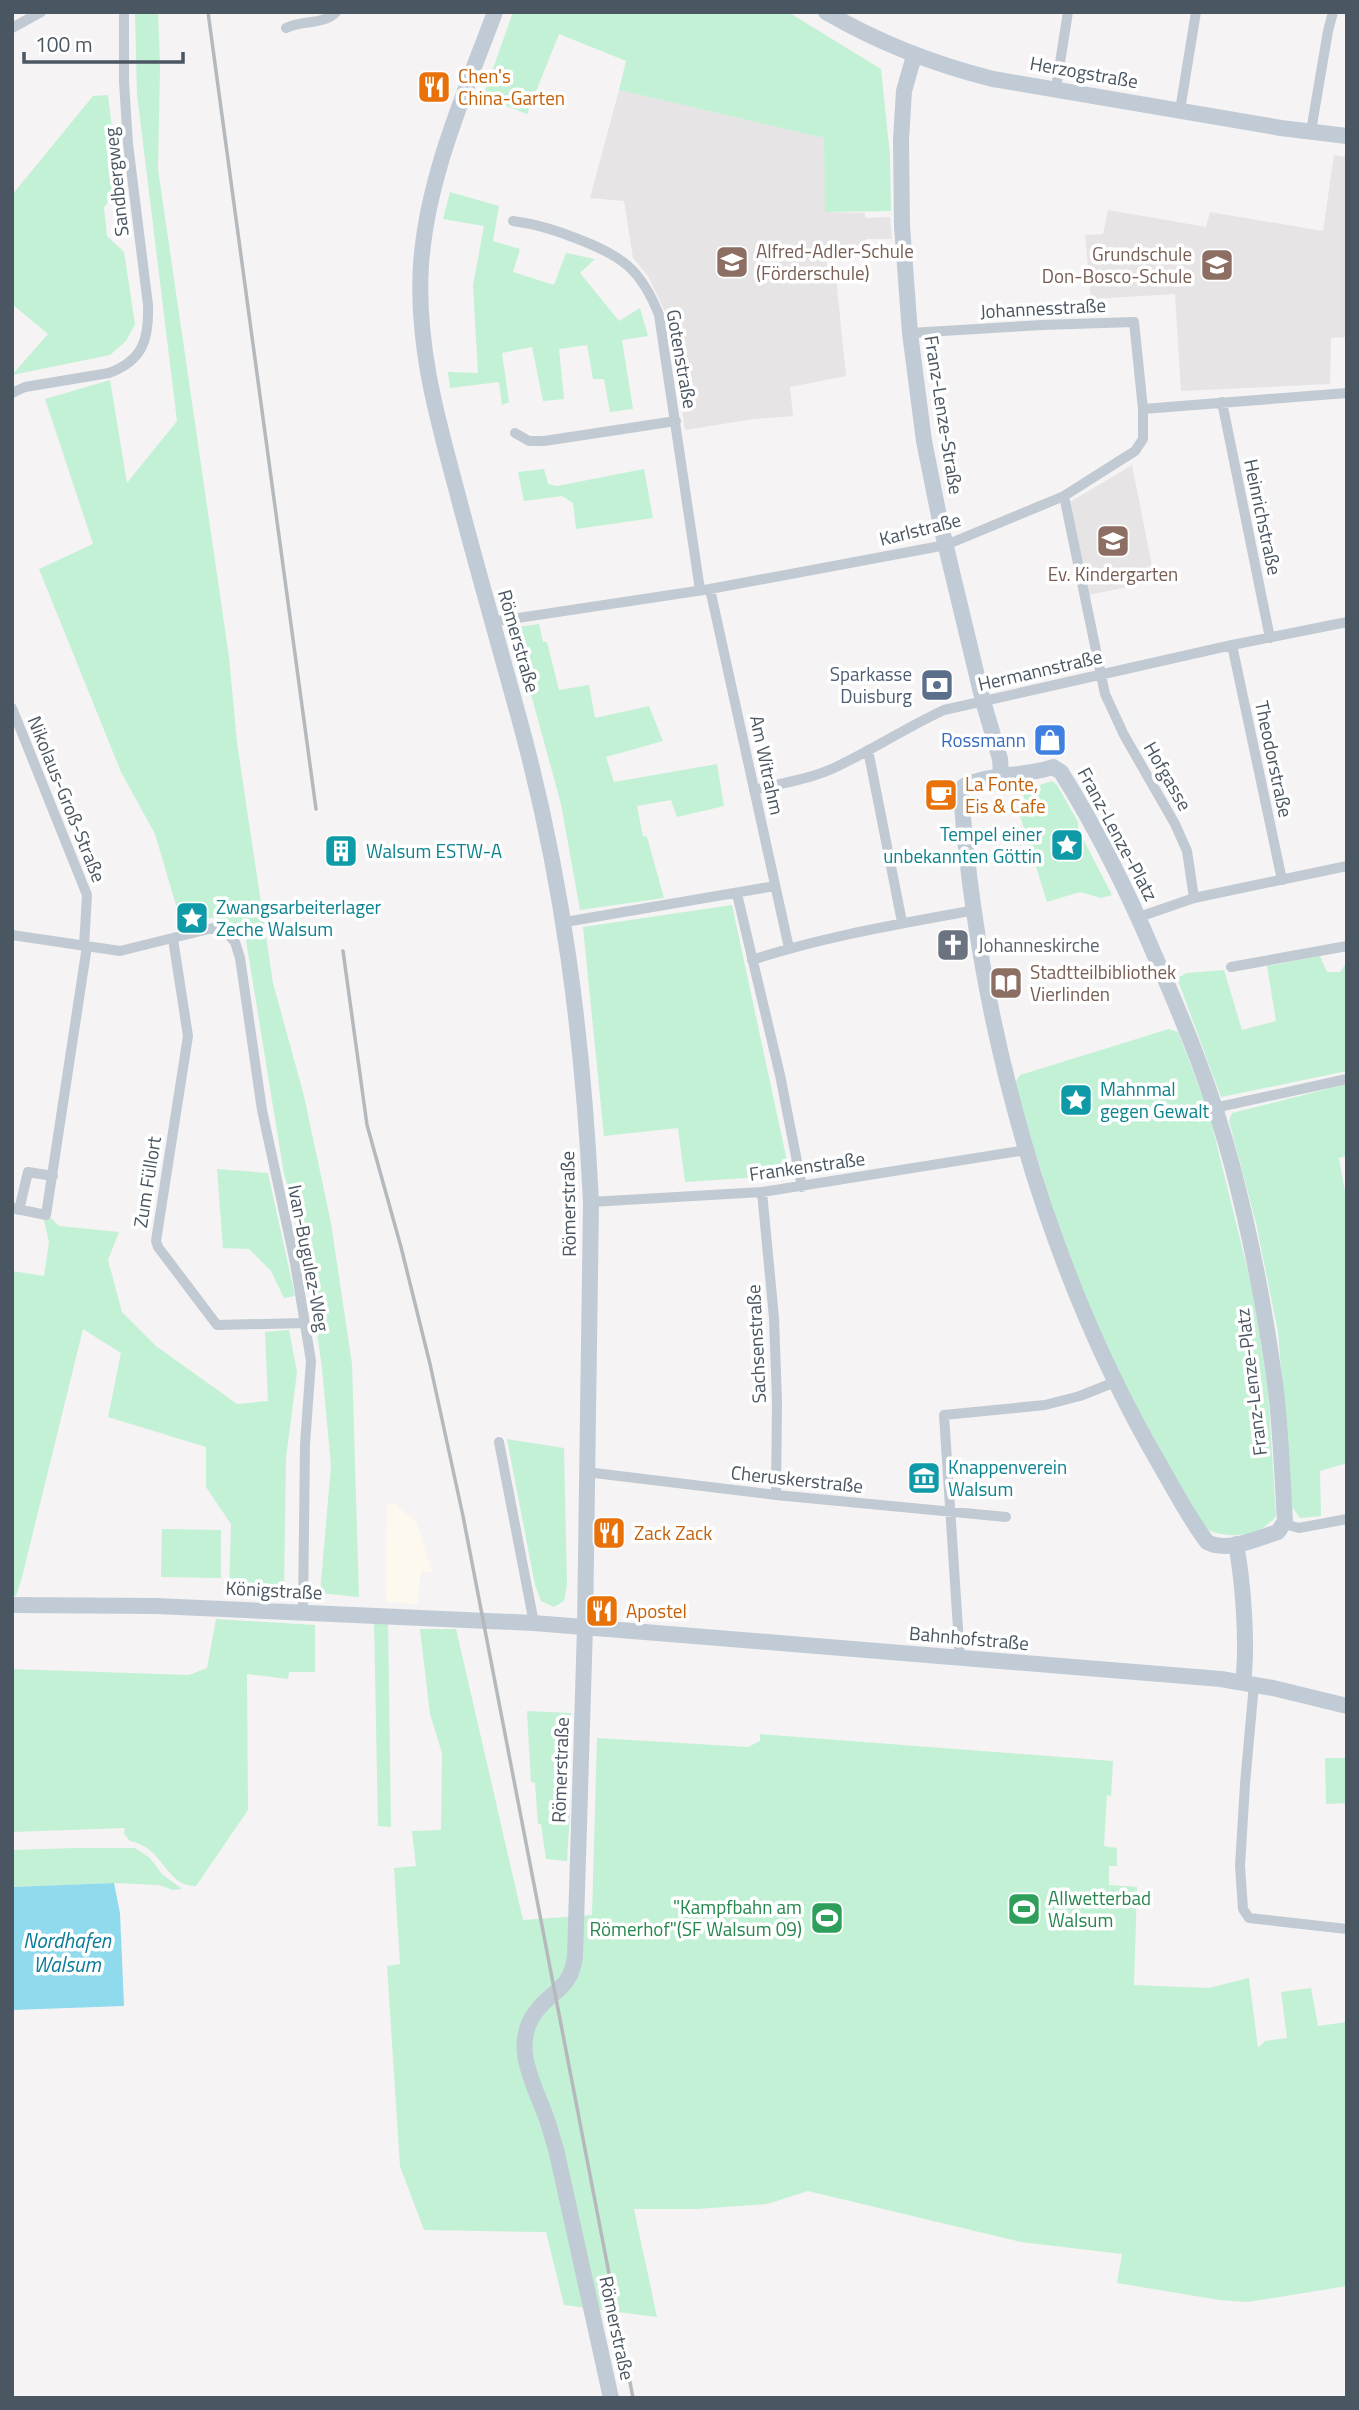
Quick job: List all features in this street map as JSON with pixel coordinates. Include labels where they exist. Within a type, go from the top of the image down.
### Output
[{"type":"street","points":[[12,28],[23,16],[41,12]]},
{"type":"street","name":"Sandbergweg","points":[[12,393],[24,387],[120,369],[144,346],[149,329],[128,144],[124,82],[124,12]]},
{"type":"street","points":[[286,28],[294,24],[329,19],[336,12]]},
{"type":"street","name":"Römerstraße","points":[[495,12],[450,134],[433,195],[423,249],[420,288],[425,357],[434,405],[491,622],[520,719],[547,829],[565,922],[583,1083],[591,1202],[585,1627],[573,1969],[564,1985],[535,2013],[524,2042],[530,2076],[547,2119],[555,2149],[611,2398]]},
{"type":"street","name":"Herzogstraße","points":[[826,12],[914,56],[993,79],[1347,136]]},
{"type":"street","points":[[1056,88],[1068,12]]},
{"type":"street","points":[[1180,110],[1196,12]]},
{"type":"street","points":[[1311,131],[1333,12]]},
{"type":"street","name":"Franz-Lenze-Straße","points":[[914,56],[904,91],[901,140],[902,226],[910,333],[924,442],[983,701],[1000,759],[1001,774]]},
{"type":"street","name":"Gotenstraße","points":[[513,221],[556,230],[609,251],[637,274],[651,294],[659,315],[705,589]]},
{"type":"street","name":"Johannesstraße","points":[[910,333],[1042,325],[1134,323],[1143,409]]},
{"type":"street","points":[[1143,409],[1347,393]]},
{"type":"street","name":"Heinrichstraße","points":[[1222,402],[1270,638]]},
{"type":"street","name":"Karlstraße","points":[[491,622],[705,589],[946,545],[1064,496],[1135,452],[1143,439],[1143,409]]},
{"type":"street","points":[[515,433],[529,441],[544,441],[676,421]]},
{"type":"street","name":"Hofgasse","points":[[1064,496],[1105,694],[1187,851],[1194,898]]},
{"type":"street","name":"Am Witrahm","points":[[705,589],[789,948]]},
{"type":"street","name":"Hermannstraße","points":[[754,790],[816,775],[934,715],[983,701],[1347,622]]},
{"type":"street","name":"Theodorstraße","points":[[1233,645],[1282,880]]},
{"type":"street","name":"Nikolaus-Groß-Straße","points":[[12,708],[87,895],[86,946],[46,1214],[16,1209]]},
{"type":"street","points":[[869,750],[902,922]]},
{"type":"street","name":"Franz-Lenze-Platz","points":[[1053,767],[1058,769],[1090,821],[1139,917],[1182,1019],[1232,1164],[1261,1292],[1276,1387],[1284,1524],[1278,1532],[1236,1544],[1211,1545],[1207,1542],[1143,1436],[1115,1382],[1066,1265],[1026,1150],[983,973],[962,812],[962,789],[974,782],[1001,774],[1016,776],[1053,767]]},
{"type":"street","points":[[1139,917],[1194,898],[1347,866]]},
{"type":"street","points":[[565,922],[775,886]]},
{"type":"street","points":[[737,894],[780,1075],[802,1186]]},
{"type":"street","points":[[752,960],[789,948],[902,922],[975,910]]},
{"type":"street","name":"Ivan-Bugulez-Weg","points":[[173,939],[213,928],[225,931],[235,942],[240,958],[262,1110],[295,1263],[311,1362],[305,1444],[303,1612]]},
{"type":"street","points":[[12,935],[120,951],[173,939]]},
{"type":"street","name":"Zum Füllort","points":[[173,939],[188,1036],[156,1241],[158,1247],[217,1325],[305,1323]]},
{"type":"street","points":[[1231,967],[1347,946]]},
{"type":"street","points":[[1214,1108],[1347,1079]]},
{"type":"street","name":"Frankenstraße","points":[[591,1202],[762,1192],[1026,1150]]},
{"type":"street","points":[[16,1209],[28,1172],[53,1176]]},
{"type":"street","name":"Sachsenstraße","points":[[762,1192],[775,1332],[776,1495]]},
{"type":"street","points":[[960,1659],[944,1415],[1045,1405],[1080,1396],[1115,1382]]},
{"type":"street","points":[[499,1442],[534,1623]]},
{"type":"street","name":"Cheruskerstraße","points":[[586,1472],[776,1495],[1006,1517]]},
{"type":"street","points":[[1284,1524],[1299,1528],[1347,1519]]},
{"type":"street","points":[[1236,1544],[1248,1683],[1241,1850],[1243,1909],[1249,1918],[1347,1929]]},
{"type":"street","name":"Königstraße","points":[[12,1605],[156,1606],[585,1627]]},
{"type":"street","name":"Bahnhofstraße","points":[[585,1627],[1248,1683],[1347,1706]]},
{"type":"shaded area","name":"Alfred-Adler-Schule (Förderschule)","points":[[619,90],[824,138],[826,212],[865,213],[865,218],[890,217],[892,239],[866,239],[866,245],[826,247],[827,266],[835,267],[846,376],[790,387],[793,416],[685,430],[669,320],[648,276],[633,258],[624,201],[590,198]]},
{"type":"shaded area","name":"Grundschule Don-Bosco-Schule","points":[[1334,155],[1347,157],[1347,337],[1331,338],[1330,384],[1181,391],[1175,294],[1091,299],[1085,235],[1103,234],[1108,210],[1206,227],[1210,212],[1323,231]]},
{"type":"shaded area","name":"Ev. Kindergarten","points":[[1132,465],[1155,581],[1089,595],[1070,502]]},
{"type":"shaded area","points":[[396,1504],[417,1523],[432,1572],[421,1571],[418,1604],[386,1602],[387,1505]]},
{"type":"green space","points":[[135,12],[158,12],[158,169],[229,657],[237,743],[273,983],[304,1096],[331,1223],[352,1364],[359,1597],[320,1593],[331,1466],[322,1368],[302,1231],[284,1174],[244,928],[215,917],[178,926],[178,912],[155,834],[121,772],[39,569],[93,544],[45,399],[110,380],[127,483],[177,421],[137,94]]},
{"type":"green space","points":[[513,12],[788,12],[881,69],[890,155],[891,211],[825,212],[824,138],[619,90],[626,61],[559,34],[527,114],[483,97]]},
{"type":"green space","points":[[108,95],[119,189],[104,207],[107,236],[124,252],[135,324],[126,341],[110,355],[12,375],[48,334],[12,304],[12,195],[93,96]]},
{"type":"green space","points":[[450,192],[499,206],[493,241],[520,249],[513,272],[554,285],[566,253],[595,259],[580,273],[619,321],[640,308],[648,336],[622,340],[633,409],[610,412],[604,379],[593,379],[587,345],[559,349],[564,399],[543,401],[532,347],[502,353],[509,402],[502,405],[499,382],[450,388],[448,372],[478,373],[473,285],[484,226],[443,219]]},
{"type":"green space","points":[[544,469],[548,484],[557,486],[644,469],[653,518],[576,529],[573,503],[562,496],[524,501],[518,472]]},
{"type":"green space","points":[[539,624],[543,642],[547,642],[559,690],[589,685],[595,718],[649,706],[663,741],[606,757],[614,782],[717,764],[724,806],[677,817],[671,800],[637,806],[643,836],[647,837],[664,898],[580,910],[561,804],[514,632],[518,627]]},
{"type":"green space","points":[[1052,781],[1078,822],[1078,829],[1112,895],[1101,898],[1080,892],[1047,902],[1017,806],[1026,804],[1022,791]]},
{"type":"green space","points":[[732,905],[790,1175],[685,1182],[678,1128],[604,1136],[583,927]]},
{"type":"green space","points":[[1320,956],[1327,972],[1340,972],[1347,962],[1347,1071],[1221,1097],[1177,978],[1187,973],[1224,970],[1242,1030],[1276,1021],[1267,966]]},
{"type":"green space","points":[[1169,1029],[1178,1032],[1209,1113],[1253,1292],[1268,1390],[1276,1516],[1262,1528],[1244,1534],[1225,1535],[1206,1529],[1117,1381],[1078,1288],[1014,1084],[1020,1075]]},
{"type":"green space","points":[[1347,1084],[1347,1156],[1339,1158],[1347,1203],[1347,1463],[1320,1471],[1321,1516],[1300,1518],[1292,1507],[1278,1332],[1256,1223],[1229,1121],[1232,1113]]},
{"type":"green space","points":[[217,1169],[268,1173],[295,1296],[284,1298],[271,1271],[249,1249],[223,1248]]},
{"type":"green space","points":[[43,1216],[49,1216],[59,1226],[119,1232],[108,1260],[122,1312],[156,1346],[237,1404],[268,1401],[265,1332],[289,1330],[297,1372],[286,1458],[284,1593],[229,1594],[231,1524],[206,1487],[206,1447],[108,1417],[121,1353],[83,1329],[22,1577],[16,1596],[12,1596],[12,1271],[44,1276],[49,1242]]},
{"type":"green space","points":[[507,1439],[564,1448],[567,1584],[564,1601],[554,1607],[541,1601],[535,1585]]},
{"type":"green space","points":[[162,1529],[221,1530],[221,1578],[161,1577]]},
{"type":"green space","points":[[216,1619],[315,1625],[315,1672],[289,1672],[288,1679],[247,1674],[248,1810],[196,1886],[177,1880],[150,1851],[130,1841],[124,1834],[125,1828],[12,1832],[12,1669],[189,1675],[207,1668]]},
{"type":"green space","points":[[374,1620],[388,1621],[391,1827],[378,1826]]},
{"type":"green space","points":[[420,1629],[456,1629],[523,1920],[592,1915],[597,1738],[748,1747],[760,1741],[760,1734],[1113,1761],[1111,1796],[1107,1795],[1104,1846],[1117,1848],[1117,1866],[1109,1866],[1109,1885],[1137,1887],[1134,1985],[1209,1988],[1249,1978],[1258,2048],[1265,2041],[1287,2038],[1281,1992],[1311,1988],[1318,2026],[1347,2022],[1347,2286],[1248,2302],[1219,2300],[1117,2283],[1122,2254],[1021,2242],[808,2191],[767,2204],[696,2209],[634,2209],[657,2317],[564,2305],[546,2232],[424,2230],[400,2166],[387,1966],[400,1964],[394,1868],[416,1866],[412,1831],[441,1830],[442,1753],[430,1714]]},
{"type":"green space","points":[[527,1711],[571,1713],[567,1861],[546,1859],[541,1824],[538,1824],[535,1783],[531,1782]]},
{"type":"green space","points":[[1325,1758],[1347,1758],[1347,1803],[1326,1804]]},
{"type":"green space","points":[[135,1848],[150,1858],[162,1874],[182,1889],[114,1883],[12,1887],[12,1850]]},
{"type":"water","name":"Nordhafen Walsum","points":[[114,1883],[120,1913],[124,2006],[12,2010],[12,1887]]},
{"type":"railway","points":[[208,12],[316,809]]},
{"type":"railway","points":[[343,951],[367,1125],[430,1364],[463,1516],[633,2398]]},
{"type":"place","name":"Chen's China-Garten","points":[[434,87]]},
{"type":"place","name":"Alfred-Adler-Schule (Förderschule)","points":[[732,262]]},
{"type":"place","name":"Grundschule Don-Bosco-Schule","points":[[1217,265]]},
{"type":"place","name":"Ev. Kindergarten","points":[[1113,541]]},
{"type":"place","name":"Sparkasse Duisburg","points":[[937,685]]},
{"type":"place","name":"Rossmann","points":[[1050,740]]},
{"type":"place","name":"La Fonte, Eis & Cafe","points":[[941,795]]},
{"type":"place","name":"Tempel einer unbekannten Göttin","points":[[1067,845]]},
{"type":"place","name":"Walsum ESTW-A","points":[[341,851]]},
{"type":"place","name":"Zwangsarbeiterlager Zeche Walsum","points":[[192,918]]},
{"type":"place","name":"Johanneskirche","points":[[953,945]]},
{"type":"place","name":"Stadtteilbibliothek Vierlinden","points":[[1006,983]]},
{"type":"place","name":"Mahnmal gegen Gewalt","points":[[1076,1100]]},
{"type":"place","name":"Knappenverein Walsum","points":[[924,1478]]},
{"type":"place","name":"Zack Zack","points":[[609,1533]]},
{"type":"place","name":"Apostel","points":[[602,1611]]},
{"type":"place","name":"Allwetterbad Walsum","points":[[1024,1909]]},
{"type":"place","name":"\"Kampfbahn am Römerhof\"(SF Walsum 09)","points":[[827,1918]]}]
